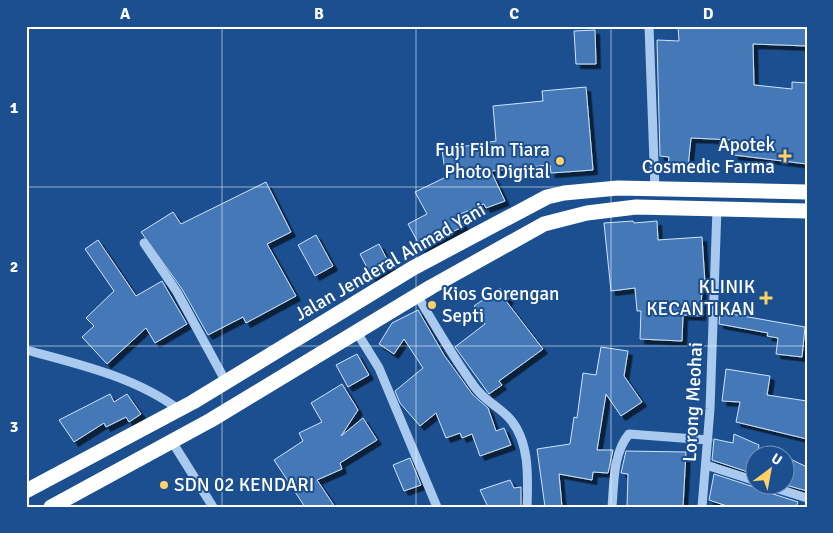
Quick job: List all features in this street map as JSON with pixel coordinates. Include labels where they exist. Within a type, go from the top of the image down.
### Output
[{"type":"highway","name":"Jalan Jenderal Ahmad Yani","points":[[26,492],[226,382],[412,268],[526,206],[564,192],[618,188],[807,192]]},
{"type":"highway","points":[[51,507],[210,420],[417,295],[544,224],[569,217],[636,207],[807,211]]},
{"type":"street","points":[[648,26],[655,190]]},
{"type":"street","name":"Lorong Meohai","points":[[702,507],[708,440],[717,208]]},
{"type":"street","points":[[144,243],[177,292],[226,382]]},
{"type":"street","points":[[417,295],[474,386],[488,402],[511,419],[518,432],[527,465],[527,507]]},
{"type":"street","points":[[356,332],[379,368],[438,507]]},
{"type":"street","points":[[26,350],[91,368],[160,395],[178,409]]},
{"type":"street","points":[[612,507],[616,463],[623,442],[629,434],[708,440]]},
{"type":"street","points":[[171,440],[213,507]]},
{"type":"street","points":[[706,465],[746,478]]},
{"type":"building","points":[[678,26],[807,26],[807,46],[753,44],[754,85],[792,89],[792,82],[807,83],[807,164],[734,155],[733,140],[691,138],[688,167],[668,165],[669,157],[660,156],[657,40],[679,41]]},
{"type":"building","points":[[595,30],[596,64],[576,64],[574,31]]},
{"type":"building","points":[[586,87],[593,170],[551,173],[550,165],[491,171],[505,201],[486,208],[484,204],[458,215],[464,226],[421,248],[408,224],[427,214],[415,192],[446,177],[442,150],[496,141],[493,106],[543,101],[542,91]]},
{"type":"building","points":[[266,182],[291,232],[267,244],[296,296],[246,323],[243,317],[208,335],[182,289],[141,232],[173,212],[181,224]]},
{"type":"building","points":[[633,221],[634,223],[657,221],[658,240],[702,237],[705,283],[702,283],[701,316],[683,315],[682,341],[640,339],[641,311],[637,311],[635,288],[611,291],[604,223]]},
{"type":"building","points":[[316,235],[333,266],[315,276],[298,245]]},
{"type":"building","points":[[98,240],[136,296],[162,281],[187,324],[155,343],[146,328],[107,364],[82,337],[94,326],[86,318],[114,291],[85,249]]},
{"type":"building","points":[[379,244],[391,267],[372,277],[360,254]]},
{"type":"building","points":[[500,288],[509,299],[506,301],[543,349],[499,381],[502,385],[489,394],[455,347],[485,324],[474,306]]},
{"type":"building","points":[[418,310],[444,355],[473,395],[488,408],[496,431],[504,428],[511,445],[480,456],[472,434],[462,438],[460,433],[446,438],[436,413],[420,426],[400,403],[395,391],[423,368],[404,339],[394,354],[379,344],[392,323]]},
{"type":"building","points":[[720,312],[805,327],[802,357],[776,354],[778,338],[767,336],[768,333],[719,324]]},
{"type":"building","points":[[601,347],[628,351],[624,376],[642,402],[621,416],[606,394],[597,450],[613,450],[608,473],[593,472],[592,480],[559,474],[562,507],[545,507],[537,449],[570,444],[574,417],[577,418],[583,373],[596,375]]},
{"type":"building","points":[[357,354],[369,375],[348,387],[336,365]]},
{"type":"building","points":[[726,369],[770,376],[767,395],[807,401],[807,439],[736,422],[740,402],[722,401]]},
{"type":"building","points":[[342,384],[358,410],[341,436],[363,418],[377,440],[340,463],[342,469],[317,480],[335,507],[305,507],[274,460],[303,441],[299,433],[322,422],[311,403]]},
{"type":"building","points":[[110,394],[114,402],[127,394],[141,414],[129,422],[126,417],[106,427],[104,423],[74,442],[59,420]]},
{"type":"building","points":[[734,434],[759,445],[746,446],[746,471],[712,460],[714,439],[733,443]]},
{"type":"building","points":[[626,451],[686,452],[683,507],[627,507],[628,474],[621,473]]},
{"type":"building","points":[[410,458],[421,485],[404,491],[393,465]]},
{"type":"building","points":[[796,462],[807,467],[807,491],[796,488]]},
{"type":"building","points":[[714,474],[746,484],[746,496],[779,496],[798,502],[796,507],[730,507],[709,500]]},
{"type":"building","points":[[510,480],[514,488],[521,487],[521,507],[488,507],[480,490]]},
{"type":"place","name":"Apotek Cosmedic Farma","points":[[785,156]]},
{"type":"place","name":"Fuji Film Tiara Photo Digital","points":[[560,161]]},
{"type":"place","name":"KLINIK KECANTIKAN","points":[[766,298]]},
{"type":"place","name":"Kios Gorengan Septi","points":[[432,305]]},
{"type":"place","name":"SDN 02 KENDARI","points":[[164,485]]}]
